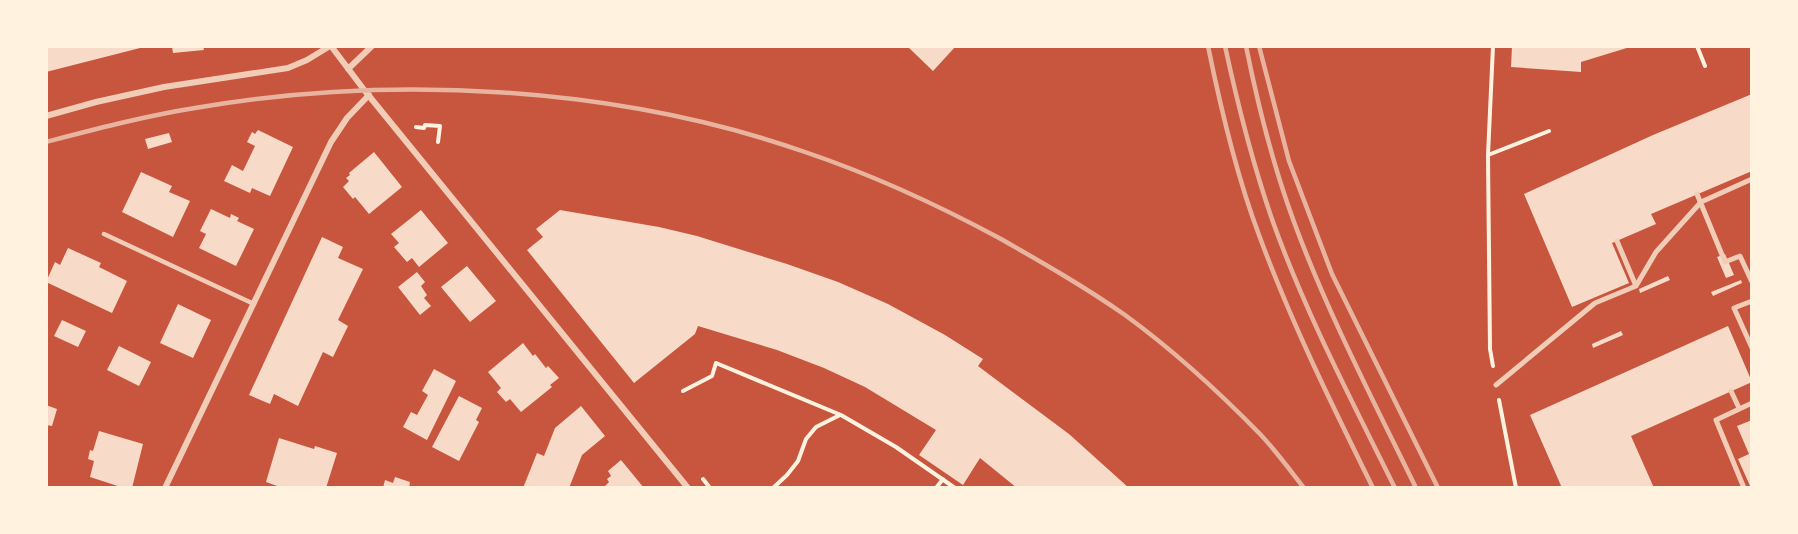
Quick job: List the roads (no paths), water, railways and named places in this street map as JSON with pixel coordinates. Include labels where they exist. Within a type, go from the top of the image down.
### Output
[{"type":"street","points":[[46,116],[164,87],[288,68],[330,46],[688,488]]},
{"type":"street","points":[[348,69],[372,46]]},
{"type":"street","points":[[165,488],[335,135],[346,118],[369,95]]},
{"type":"street","points":[[1496,385],[1595,303],[1636,286],[1656,252],[1701,202],[1752,179]]},
{"type":"street","points":[[1697,194],[1725,261],[1740,256],[1752,282]]},
{"type":"street","points":[[1617,241],[1636,286]]},
{"type":"street","points":[[1752,301],[1734,308],[1752,348]]},
{"type":"street","points":[[1731,391],[1739,408]]},
{"type":"street","points":[[1744,488],[1716,420],[1752,403]]},
{"type":"lane","points":[[104,234],[254,304]]},
{"type":"railway","points":[[1208,46],[1230,142],[1259,235],[1298,331],[1373,488]]},
{"type":"railway","points":[[1225,46],[1252,157],[1286,256],[1330,357],[1395,488]]},
{"type":"railway","points":[[1246,46],[1279,179],[1307,256],[1367,389],[1416,488]]},
{"type":"railway","points":[[1259,46],[1289,161],[1332,274],[1438,488]]},
{"type":"railway","points":[[46,142],[120,123],[195,108],[270,97],[347,91],[503,92],[581,100],[658,112],[733,130],[805,152],[905,191],[1001,239],[1079,285],[1125,315],[1195,372],[1260,434],[1304,488]]}]
